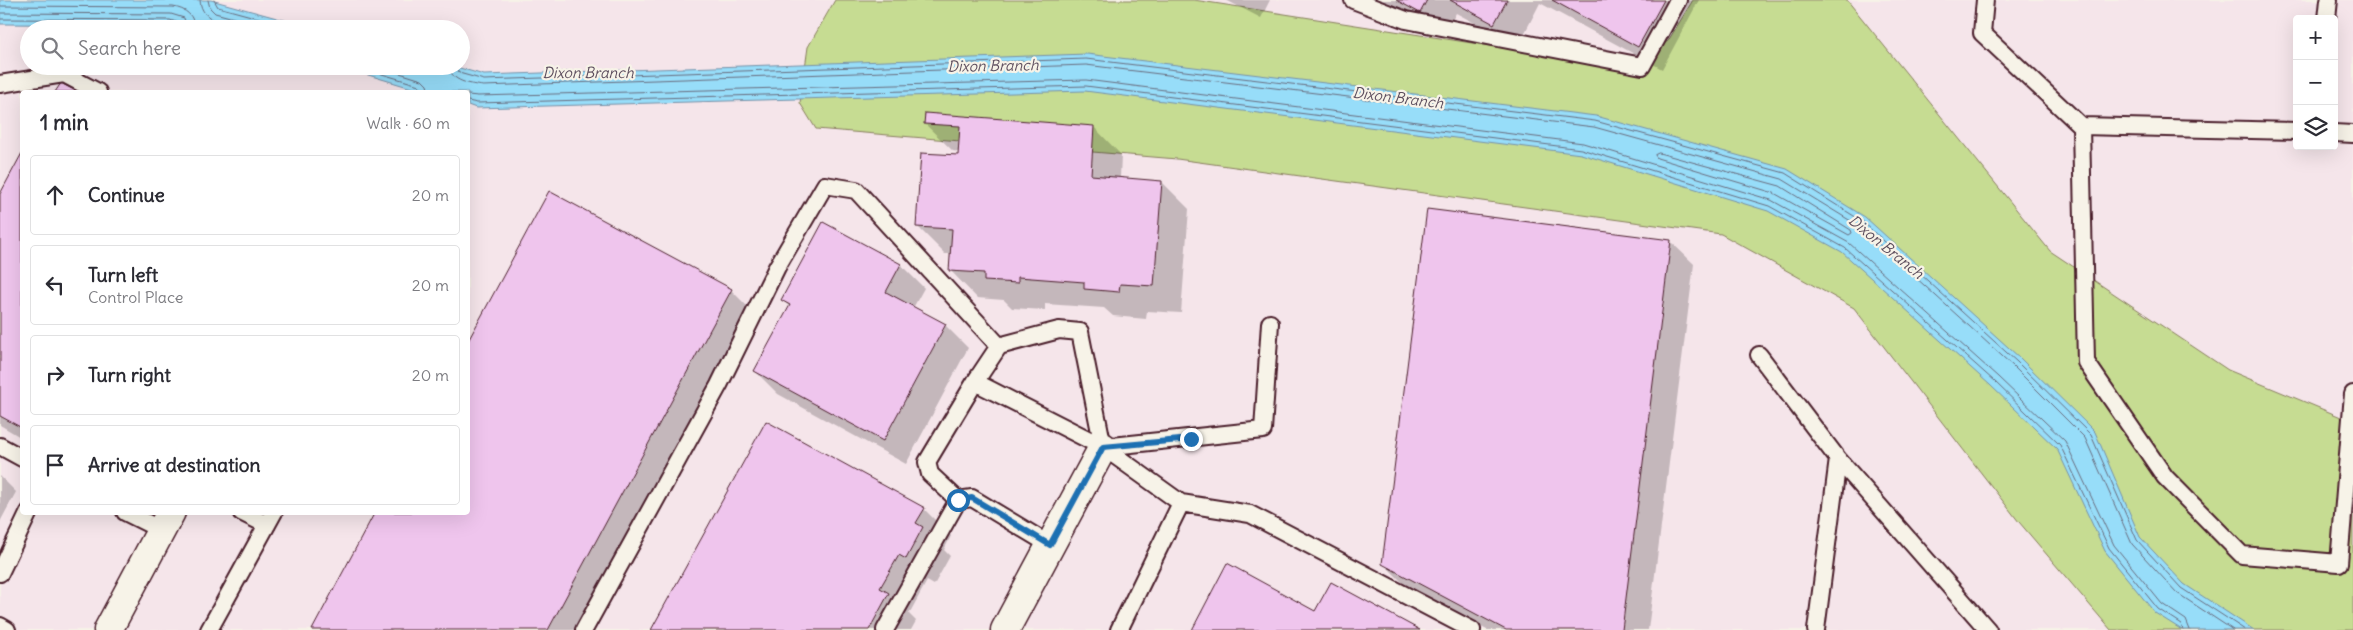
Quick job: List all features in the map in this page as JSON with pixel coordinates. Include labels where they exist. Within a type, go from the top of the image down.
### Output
[{"type":"street","points":[[1005,630],[1103,447]]},
{"type":"street","points":[[108,630],[166,521]]},
{"type":"lane","points":[[1353,0],[1406,20],[1642,66],[1678,0]]},
{"type":"lane","points":[[1985,0],[1982,33],[2081,126],[2293,131]]},
{"type":"lane","points":[[2327,15],[2329,0]]},
{"type":"lane","points":[[0,84],[58,75]]},
{"type":"lane","points":[[66,75],[94,90]]},
{"type":"lane","points":[[2081,126],[2086,362],[2165,477],[2242,555],[2339,563],[2353,394]]},
{"type":"lane","points":[[2338,133],[2353,134]]},
{"type":"lane","points":[[584,630],[719,385],[777,266],[825,185],[856,190],[1000,346]]},
{"type":"lane","points":[[1103,447],[1263,430],[1270,323]]},
{"type":"lane","points":[[958,500],[930,474],[927,462],[974,382],[1000,346],[1058,330],[1080,332],[1103,447]]},
{"type":"lane","points":[[1758,355],[1838,459],[1988,630]]},
{"type":"lane","points":[[974,382],[1103,447],[1181,503],[1250,514],[1472,630]]},
{"type":"lane","points":[[0,446],[20,457]]},
{"type":"lane","points":[[1816,630],[1838,459]]},
{"type":"lane","points":[[958,500],[972,498],[1050,545]]},
{"type":"lane","points":[[885,630],[958,500]]},
{"type":"lane","points":[[1119,630],[1181,503]]},
{"type":"lane","points":[[0,573],[29,515]]},
{"type":"lane","points":[[139,515],[166,521]]},
{"type":"lane","points":[[209,630],[270,519],[253,515]]},
{"type":"lane","points":[[0,626],[7,630]]},
{"type":"shaded area","points":[[0,0],[2353,0],[2353,630],[0,630]]},
{"type":"green space","points":[[835,0],[1194,0],[1627,67],[1668,41],[1693,0],[1847,0],[2050,251],[2228,370],[2353,422],[2353,630],[2111,630],[2019,522],[1854,308],[1721,234],[1177,159],[816,129],[800,103],[808,47]]},
{"type":"water","points":[[0,0],[211,0],[284,20],[20,20],[20,24],[0,24]]},
{"type":"water","name":"Dixon Branch","points":[[1087,54],[1596,116],[1787,169],[1865,217],[2020,358],[2095,432],[2140,537],[2184,584],[2254,630],[2182,630],[2155,613],[2105,551],[2057,449],[1990,385],[1842,252],[1768,211],[1581,154],[1085,91],[476,108],[470,106],[470,90],[418,90],[368,75],[470,75],[470,71],[484,75]]},
{"type":"building","points":[[1396,0],[1427,0],[1420,13]]},
{"type":"building","points":[[1450,0],[1507,0],[1494,24]]},
{"type":"building","points":[[1552,0],[1664,0],[1638,47]]},
{"type":"building","points":[[61,83],[74,90],[56,90]]},
{"type":"building","points":[[925,113],[1094,126],[1091,175],[1162,181],[1154,286],[1120,284],[1119,292],[1084,289],[1084,282],[1018,277],[1018,283],[984,281],[984,273],[949,271],[952,229],[916,227],[921,153],[958,155],[960,126],[924,124]]},
{"type":"building","points":[[20,157],[20,427],[0,416],[0,194]]},
{"type":"building","points":[[549,191],[732,289],[548,630],[312,630],[373,515],[470,515],[470,337]]},
{"type":"building","points":[[1427,209],[1671,240],[1622,630],[1506,630],[1382,564]]},
{"type":"building","points":[[823,222],[901,264],[886,292],[946,324],[883,441],[754,371],[790,305],[781,300]]},
{"type":"building","points":[[766,421],[925,508],[916,523],[923,527],[906,559],[899,555],[880,588],[889,593],[869,630],[651,630]]},
{"type":"building","points":[[1227,563],[1315,611],[1331,582],[1420,630],[1192,630]]},
{"type":"route","points":[[958,500],[972,498],[1050,545],[1103,447],[1191,439]]}]
